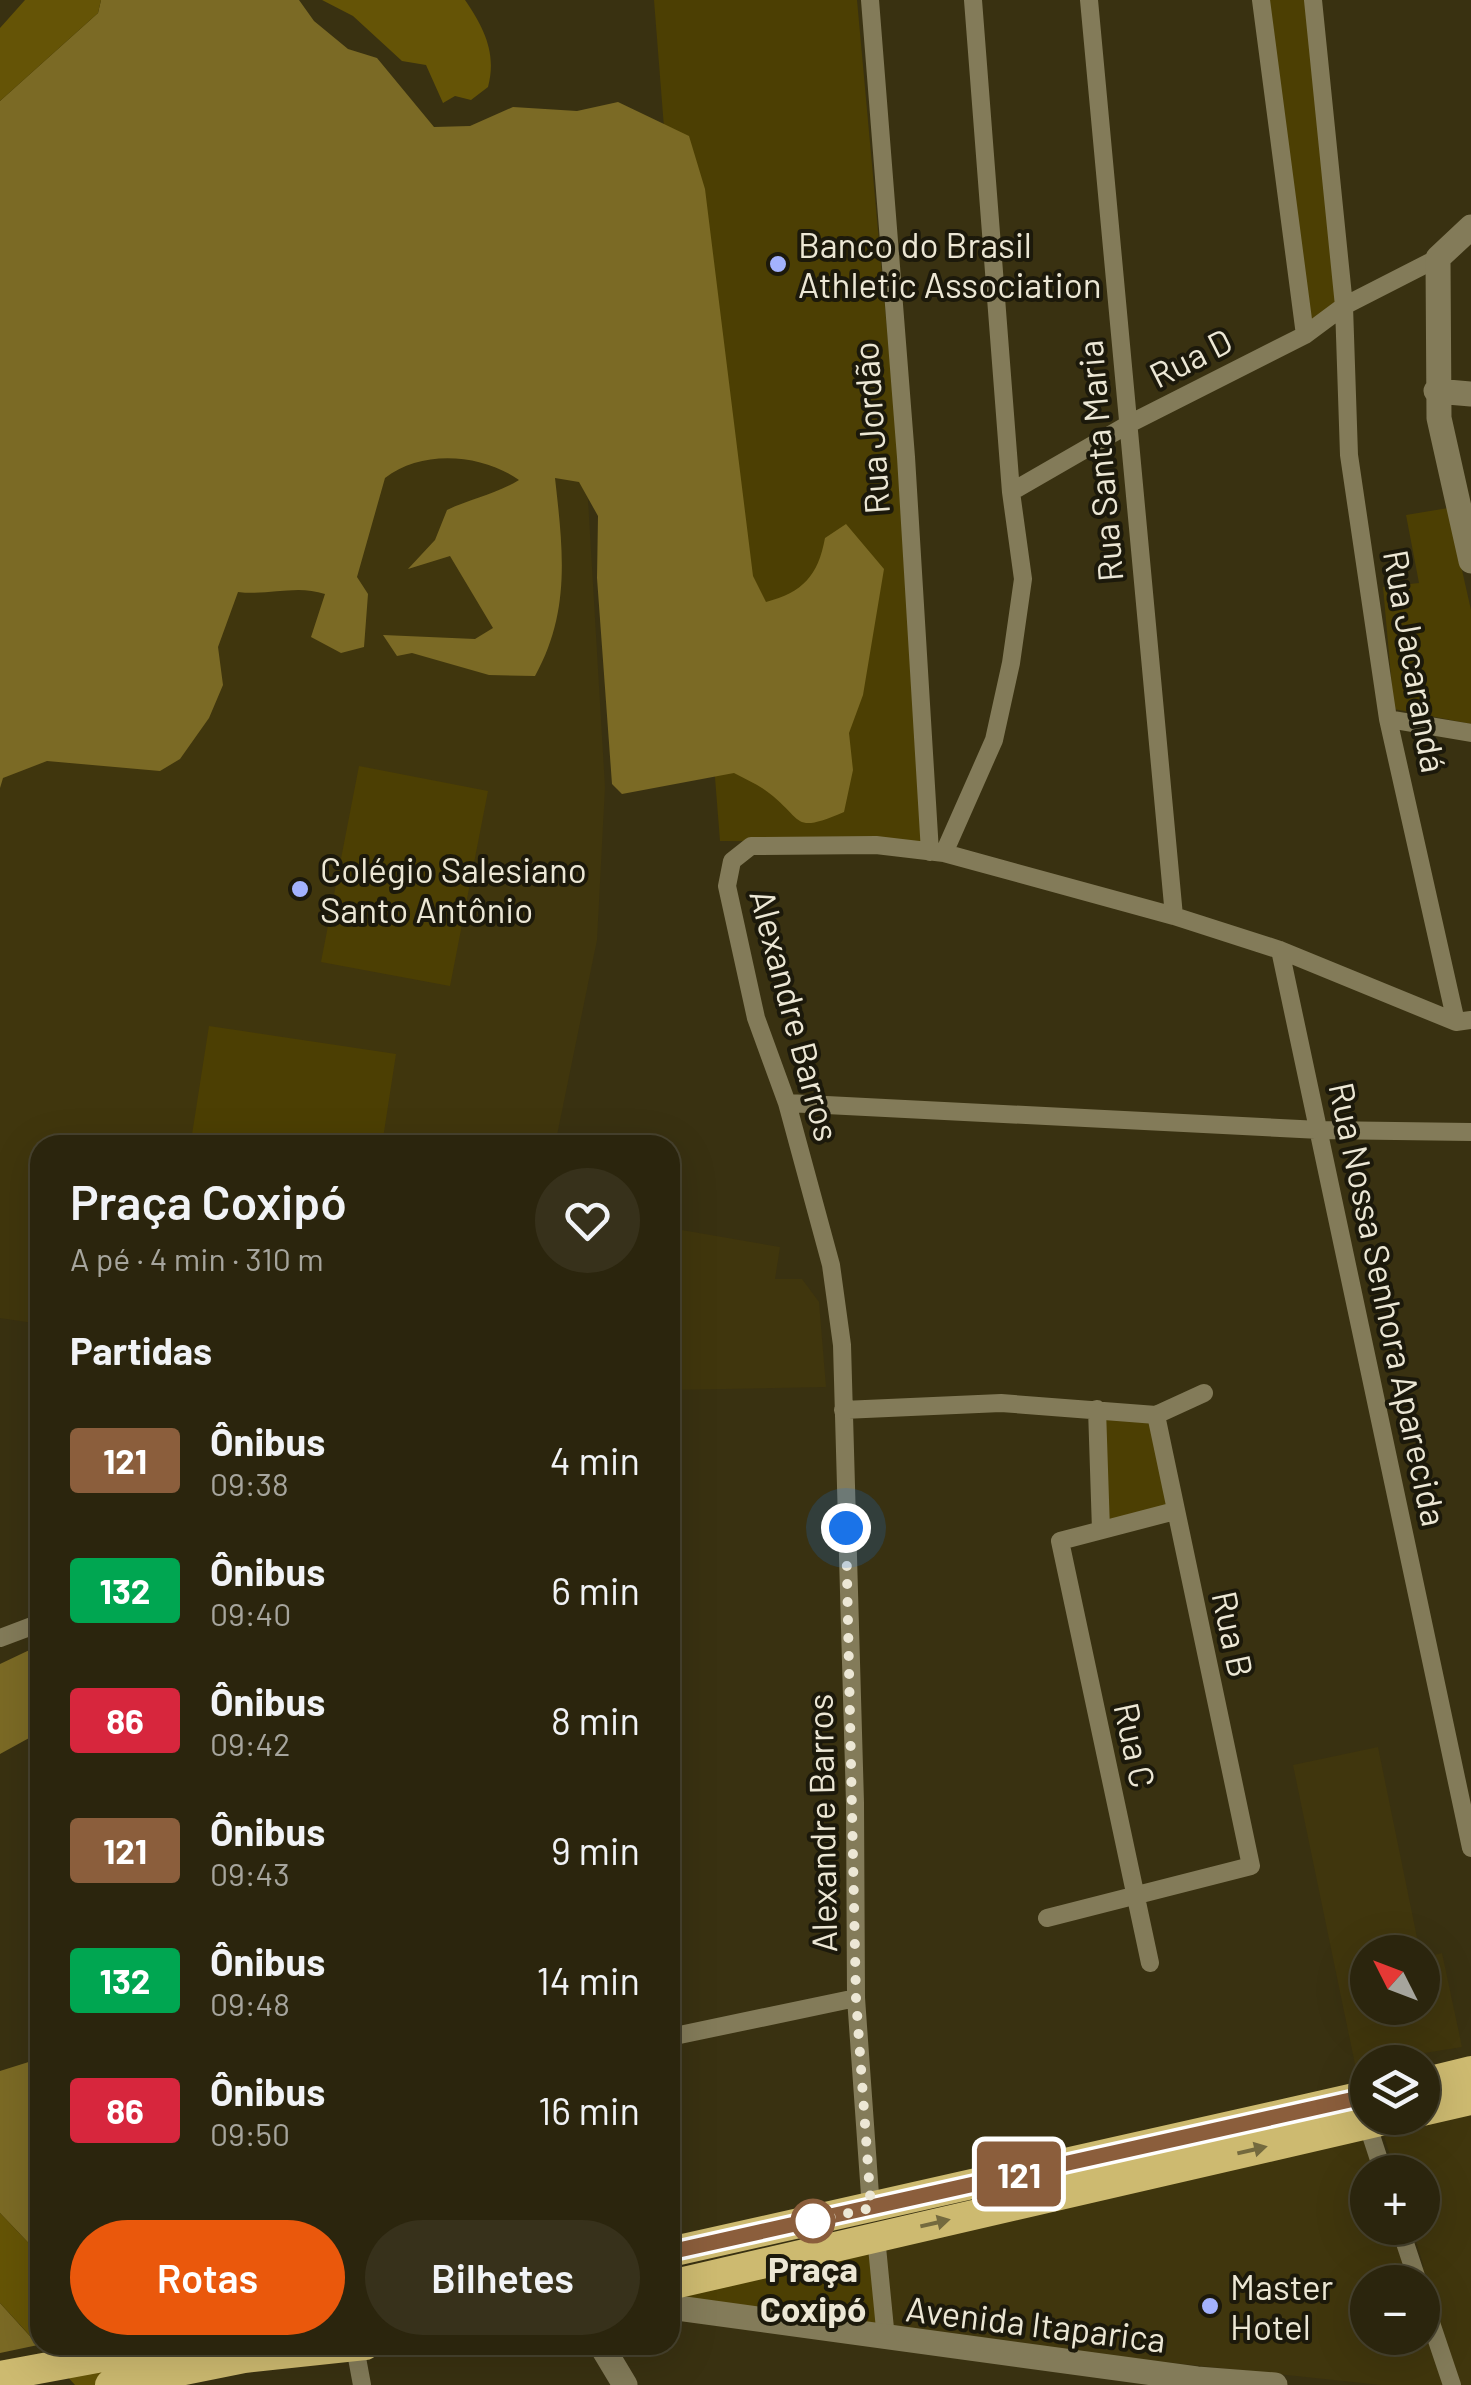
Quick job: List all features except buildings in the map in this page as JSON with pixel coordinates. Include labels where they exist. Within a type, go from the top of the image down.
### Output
[{"type":"highway","points":[[1440,2079],[1471,2071]]},
{"type":"highway","points":[[1440,2107],[1471,2100]]},
{"type":"highway","points":[[680,2251],[874,2222],[1350,2118]]},
{"type":"highway","points":[[680,2281],[874,2222]]},
{"type":"highway","points":[[0,2376],[113,2355]]},
{"type":"highway","points":[[110,2385],[273,2355]]},
{"type":"street","name":"Rua Jordão","points":[[870,0],[937,853]]},
{"type":"street","points":[[937,853],[994,740],[1011,663],[1023,578],[1011,492],[973,0]]},
{"type":"street","name":"Rua Santa Maria","points":[[1089,0],[1174,916]]},
{"type":"street","points":[[1261,0],[1305,335]]},
{"type":"street","name":"Rua Jacarandá","points":[[1313,0],[1344,306],[1349,456],[1388,719],[1464,1021]]},
{"type":"street","points":[[1471,227],[1438,258],[1436,390],[1444,452],[1471,559]]},
{"type":"street","name":"Rua D","points":[[1011,492],[1128,424],[1305,335],[1344,306],[1438,258]]},
{"type":"street","points":[[1436,390],[1471,394]]},
{"type":"street","points":[[1388,719],[1471,733]]},
{"type":"street","name":"Alexandre Barros","points":[[886,2339],[856,1998],[855,1803],[838,1305],[787,1103],[756,1018],[727,886],[732,861],[750,846],[876,845],[937,853],[1174,916],[1280,950],[1464,1021]]},
{"type":"street","name":"Rua Nossa Senhora Aparecida","points":[[1280,950],[1471,1848]]},
{"type":"street","points":[[787,1103],[1320,1130],[1471,1132]]},
{"type":"street","points":[[843,1410],[1001,1403],[1156,1415],[1204,1393]]},
{"type":"street","points":[[1097,1409],[1101,1530],[1174,1510]]},
{"type":"street","name":"Rua B","points":[[1135,1894],[1251,1866],[1156,1415]]},
{"type":"street","name":"Rua C","points":[[1101,1530],[1060,1540],[1150,1963]]},
{"type":"street","points":[[0,1638],[30,1626]]},
{"type":"street","points":[[1047,1918],[1135,1894]]},
{"type":"street","points":[[680,2035],[856,1998]]},
{"type":"street","name":"Avenida Itaparica","points":[[680,2309],[886,2339],[1274,2385]]},
{"type":"street","points":[[1440,2349],[1452,2385]]},
{"type":"street","points":[[360,2355],[362,2385]]},
{"type":"street","points":[[608,2355],[626,2385]]},
{"type":"shaded area","points":[[25,0],[101,0],[98,13],[0,101],[0,28]]},
{"type":"shaded area","points":[[101,0],[299,0],[314,21],[348,49],[377,58],[434,127],[470,126],[513,107],[577,111],[618,102],[689,136],[705,189],[753,576],[766,602],[790,593],[813,572],[825,538],[846,524],[884,569],[863,695],[849,733],[853,770],[844,812],[815,822],[800,821],[765,790],[734,773],[622,794],[612,784],[597,578],[598,516],[579,482],[555,478],[562,580],[554,628],[535,676],[489,675],[412,653],[397,656],[383,635],[475,639],[493,628],[450,556],[408,569],[435,540],[447,510],[519,480],[488,465],[452,458],[416,462],[385,478],[357,577],[368,594],[364,647],[341,653],[311,637],[325,594],[304,590],[238,592],[218,647],[223,685],[209,718],[180,759],[160,771],[47,761],[3,778],[0,788],[0,101],[98,13]]},
{"type":"shaded area","points":[[322,0],[465,0],[490,52],[488,87],[471,100],[455,96],[443,103],[426,65],[402,61],[353,16]]},
{"type":"shaded area","name":"Banco do Brasil Athletic Association","points":[[654,0],[857,0],[905,527],[923,842],[720,841]]},
{"type":"shaded area","points":[[1269,0],[1310,0],[1338,304],[1311,323]]},
{"type":"shaded area","name":"Colégio Salesiano Santo Antônio","points":[[0,364],[586,466],[605,787],[597,940],[557,1135],[30,1135],[30,1322],[0,1318]]},
{"type":"shaded area","points":[[1448,508],[1471,610],[1471,724],[1394,709],[1383,587],[1419,583],[1406,515]]},
{"type":"shaded area","points":[[359,766],[488,791],[450,986],[321,962]]},
{"type":"shaded area","points":[[209,1026],[396,1054],[384,1135],[192,1135]]},
{"type":"shaded area","points":[[680,1230],[780,1247],[775,1279],[802,1279],[819,1302],[826,1387],[680,1390]]},
{"type":"shaded area","points":[[1100,1415],[1153,1418],[1167,1507],[1104,1524]]},
{"type":"shaded area","points":[[30,1650],[30,1738],[0,1754],[0,1664]]},
{"type":"shaded area","points":[[1378,1747],[1417,1935],[1350,1935],[1350,2025],[1440,2025],[1442,1953],[1462,2047],[1440,2051],[1440,2045],[1351,2045],[1293,1765]]},
{"type":"shaded area","points":[[30,2062],[30,2244],[0,2213],[0,2071]]},
{"type":"shaded area","points":[[1471,2112],[1471,2385],[1459,2385],[1440,2333],[1440,2265],[1423,2265],[1417,2245],[1440,2245],[1440,2155],[1390,2155],[1384,2135],[1440,2135],[1440,2118]]},
{"type":"shaded area","points":[[1365,2135],[1371,2155],[1350,2155],[1350,2245],[1400,2245],[1406,2265],[1350,2265],[1350,2355],[1435,2355],[1444,2385],[1381,2385],[892,2333],[884,2248]]},
{"type":"shaded area","points":[[0,2213],[30,2244],[30,2336],[0,2303]]},
{"type":"shaded area","name":"Praça Coxipó","points":[[872,2250],[879,2329],[680,2299],[680,2296]]},
{"type":"shaded area","points":[[0,2303],[30,2336],[30,2347],[0,2353]]},
{"type":"shaded area","points":[[48,2355],[144,2355],[167,2385],[75,2385]]},
{"type":"bus line","name":"121","points":[[680,2250],[1350,2100]]},
{"type":"place","name":"Banco do Brasil Athletic Association","points":[[778,264]]},
{"type":"place","name":"Colégio Salesiano Santo Antônio","points":[[300,889]]},
{"type":"place","name":"Praça Coxipó","points":[[813,2221]]},
{"type":"place","name":"Master Hotel","points":[[1210,2306]]},
{"type":"route","points":[[813,2221],[871,2208],[856,1998],[855,1803],[846,1528]]}]
